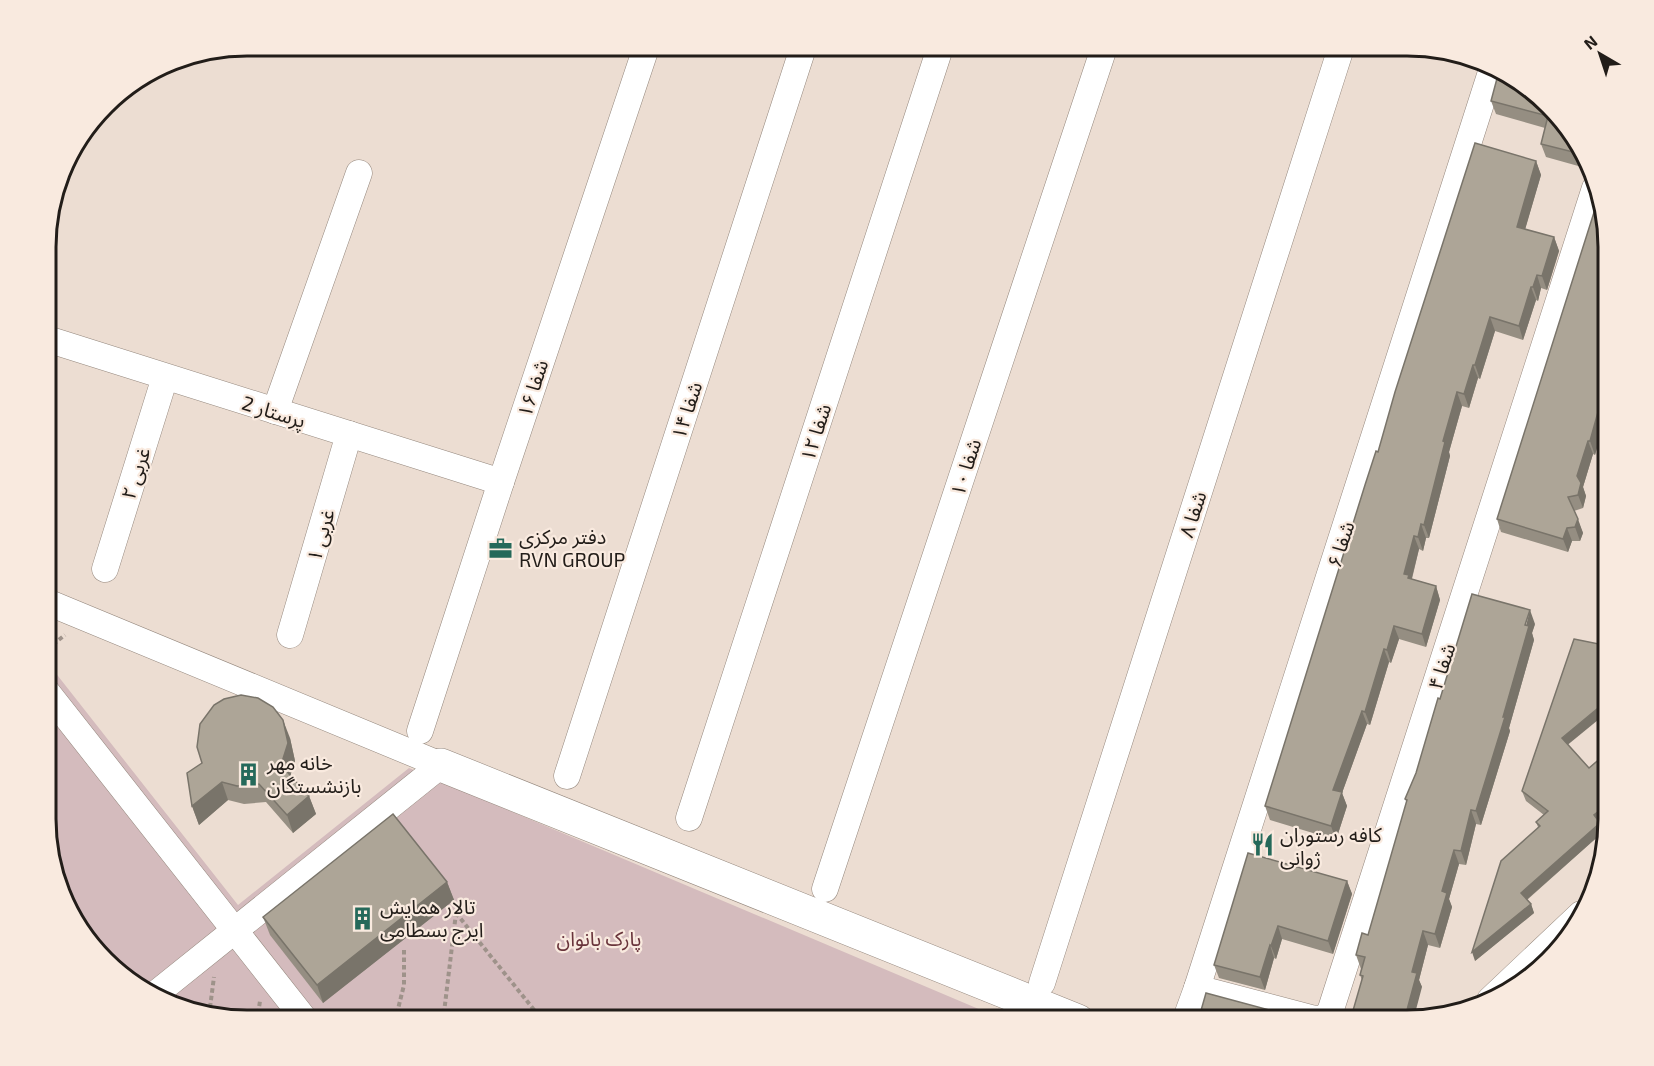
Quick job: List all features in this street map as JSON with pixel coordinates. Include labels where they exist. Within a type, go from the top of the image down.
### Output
[{"type":"street","name":"شفا ۱۶","points":[[420,731],[643,55]]},
{"type":"street","name":"شفا ۱۴","points":[[567,776],[801,55]]},
{"type":"street","name":"شفا ۱۲","points":[[688,818],[938,55]]},
{"type":"street","name":"شفا ۱۰","points":[[825,889],[1103,55]]},
{"type":"street","name":"شفا ۸","points":[[1042,983],[1339,55]]},
{"type":"street","name":"شفا ۶","points":[[1189,1010],[1490,74]]},
{"type":"street","points":[[275,411],[359,173]]},
{"type":"street","name":"شفا ۴","points":[[1330,1010],[1592,198]]},
{"type":"street","name":"پرستار 2","points":[[56,342],[501,482]]},
{"type":"street","name":"۲ غربی","points":[[105,569],[165,377]]},
{"type":"street","name":"۱ غربی","points":[[290,635],[349,434]]},
{"type":"street","points":[[56,606],[441,765],[1051,1010]]},
{"type":"street","points":[[56,704],[297,1010]]},
{"type":"street","points":[[160,990],[441,765]]},
{"type":"street","points":[[1513,978],[1562,932]]},
{"type":"street","name":"شفا ۴","points":[[1197,987],[1282,1010]]},
{"type":"path","points":[[444,1010],[456,913],[534,1010]]},
{"type":"path","points":[[398,1010],[404,985],[404,948]]},
{"type":"green space","name":"پارک بانوان","points":[[56,673],[238,905],[409,768],[981,1010],[234,1010],[209,1007],[185,1000],[162,991],[140,978],[111,955],[88,926],[70,893],[57,844]]},
{"type":"building","points":[[1497,78],[1524,95],[1547,116],[1491,101]]},
{"type":"building","points":[[1548,117],[1574,152],[1541,144]]},
{"type":"building","points":[[1475,143],[1536,161],[1517,227],[1554,237],[1542,276],[1537,275],[1531,287],[1519,326],[1490,317],[1464,394],[1457,392],[1424,525],[1421,524],[1418,537],[1414,536],[1404,574],[1409,575],[1408,578],[1436,586],[1422,634],[1394,626],[1387,650],[1384,649],[1365,712],[1362,711],[1333,790],[1342,792],[1331,826],[1265,806]]},
{"type":"building","points":[[1595,209],[1598,234],[1598,412],[1577,476],[1581,483],[1578,495],[1568,497],[1578,519],[1575,527],[1567,528],[1563,539],[1497,519]]},
{"type":"building","points":[[1472,594],[1530,610],[1525,625],[1529,626],[1503,717],[1505,717],[1476,811],[1471,810],[1461,851],[1454,850],[1442,891],[1447,893],[1435,934],[1423,931],[1412,972],[1417,973],[1407,1010],[1353,1010],[1363,976],[1360,975],[1365,957],[1356,955],[1362,933],[1368,935],[1407,800],[1405,799],[1416,773],[1438,698],[1440,699]]},
{"type":"building","points":[[1574,639],[1598,644],[1598,708],[1562,738],[1589,768],[1598,760],[1598,812],[1594,815],[1598,825],[1521,893],[1531,904],[1472,952],[1501,861],[1540,826],[1536,822],[1548,811],[1522,791]]},
{"type":"building","name":"خانه مهر بازنشستگان","points":[[241,695],[258,698],[273,707],[283,720],[288,743],[281,765],[309,796],[287,815],[259,784],[237,786],[222,782],[192,806],[187,773],[202,763],[197,747],[200,724],[214,705],[224,699]]},
{"type":"building","name":"تالار همایش ایرج بسطامی","points":[[393,814],[447,882],[317,985],[263,917]]},
{"type":"building","points":[[1248,853],[1347,881],[1328,941],[1278,926],[1260,977],[1214,965]]},
{"type":"building","points":[[1206,993],[1269,1010],[1201,1010]]},
{"type":"place","name":"دفتر مرکزی RVN GROUP","points":[[501,548]]},
{"type":"place","name":"خانه مهر بازنشستگان","points":[[249,774]]},
{"type":"place","name":"کافه رستوران ژوانی","points":[[1262,845]]},
{"type":"place","name":"تالار همایش ایرج بسطامی","points":[[362,918]]}]
